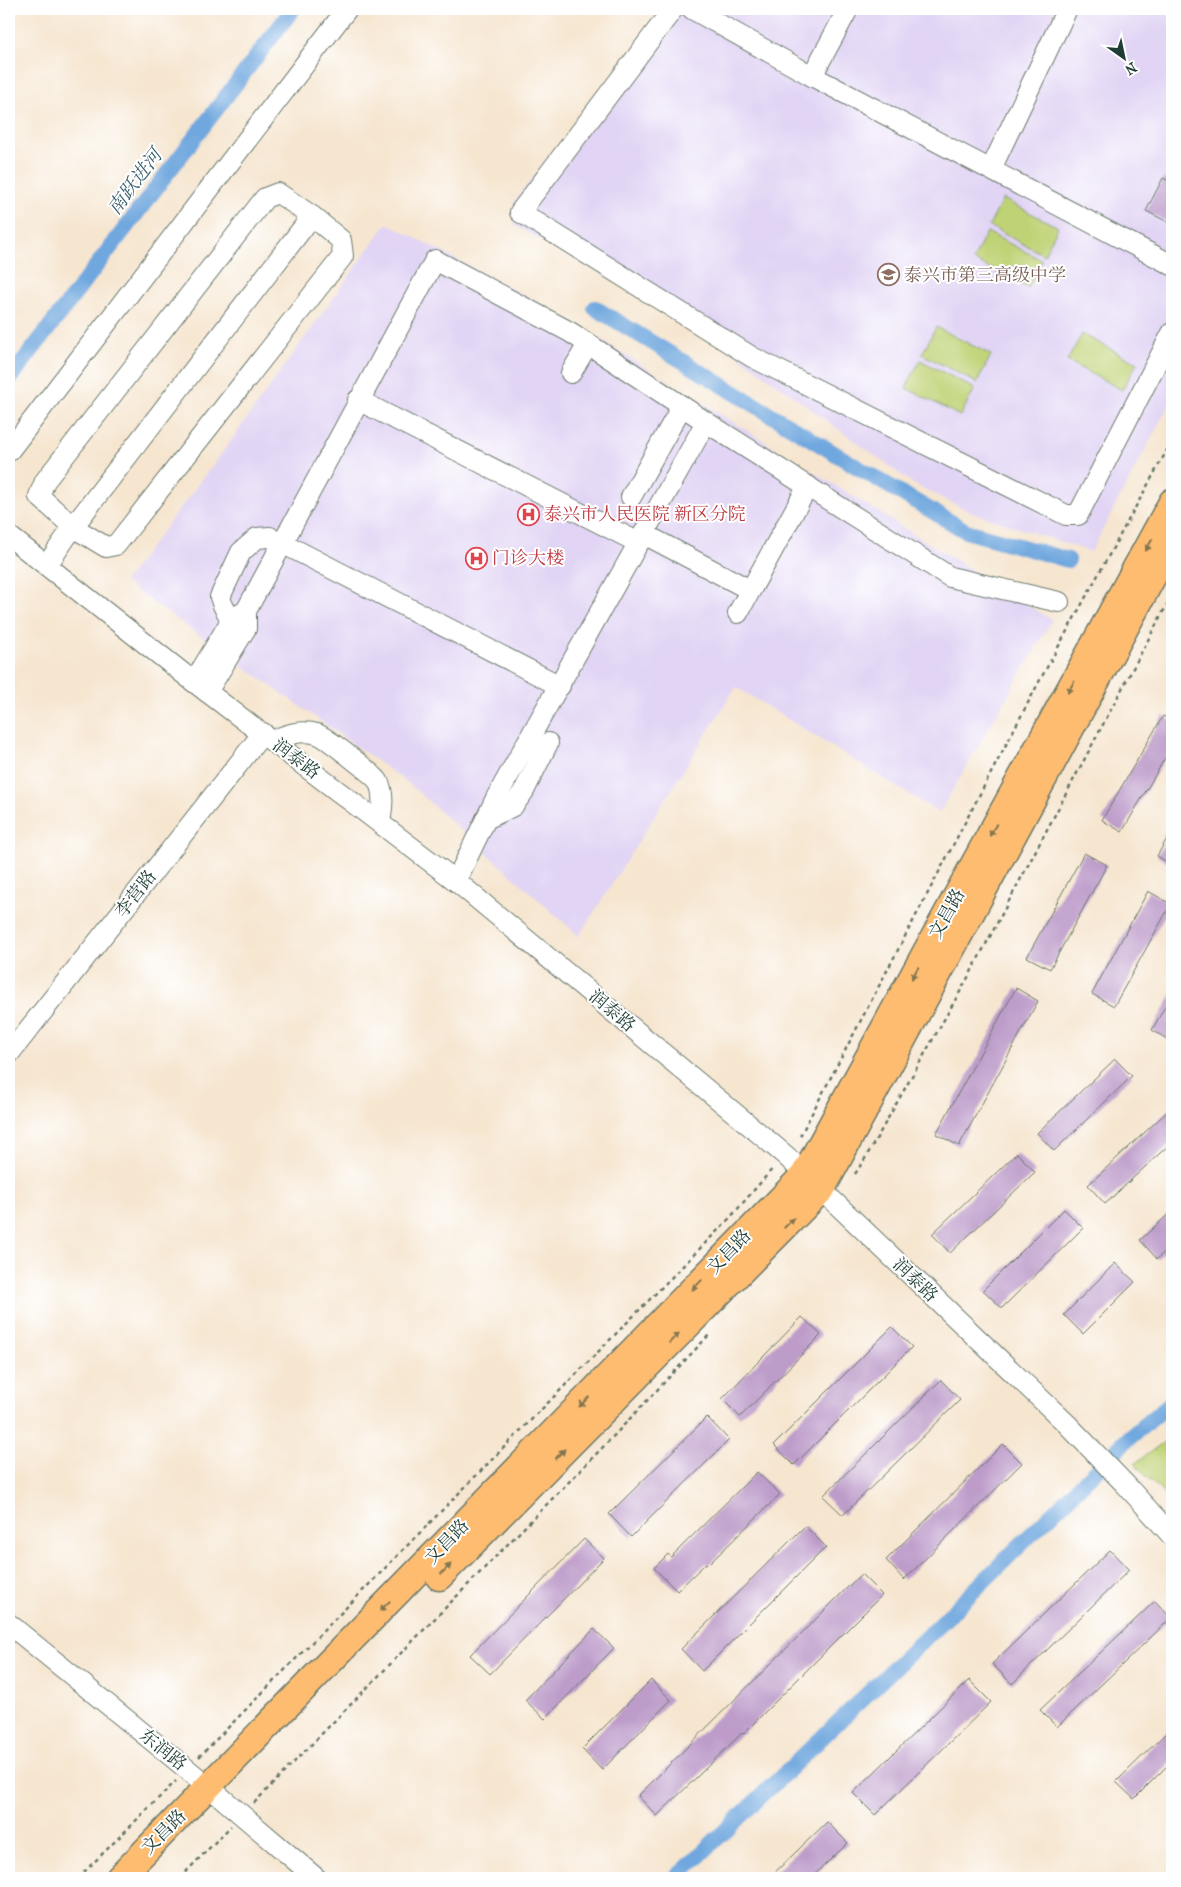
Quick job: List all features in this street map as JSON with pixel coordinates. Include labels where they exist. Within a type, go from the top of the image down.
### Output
[{"type":"main road","name":"文昌路","points":[[813,1182],[1172,502]]},
{"type":"main road","name":"文昌路","points":[[119,1878],[215,1792],[813,1182],[1172,541]]},
{"type":"main road","name":"文昌路","points":[[142,1878],[215,1792]]},
{"type":"street","points":[[9,451],[347,9]]},
{"type":"street","points":[[673,9],[520,212],[752,357],[1066,515],[1078,515],[1172,333]]},
{"type":"street","points":[[692,9],[812,76],[1172,265]]},
{"type":"street","points":[[812,76],[848,9]]},
{"type":"street","points":[[991,169],[1066,9]]},
{"type":"street","points":[[278,193],[312,216],[342,240],[343,256],[116,545],[106,548],[73,527],[39,496],[45,481],[265,198],[278,193]]},
{"type":"street","points":[[47,565],[73,527],[312,216]]},
{"type":"street","points":[[200,687],[241,619],[276,540],[358,400],[435,260],[570,332],[706,422],[950,577],[1059,602]]},
{"type":"street","points":[[571,373],[588,344]]},
{"type":"street","points":[[358,400],[641,539],[750,590]]},
{"type":"street","points":[[631,497],[682,406]]},
{"type":"street","points":[[456,881],[496,798],[706,422]]},
{"type":"street","points":[[738,613],[808,486]]},
{"type":"street","name":"润泰路","points":[[9,536],[200,687],[456,881],[785,1155],[1067,1424],[1172,1536]]},
{"type":"street","points":[[241,619],[224,610],[220,597],[241,552],[257,538],[276,540],[560,686]]},
{"type":"street","points":[[267,737],[295,732],[317,734],[333,742],[378,781],[383,802],[380,823]]},
{"type":"street","name":"李营路","points":[[9,1054],[267,737]]},
{"type":"street","points":[[486,819],[513,806],[524,791],[548,743]]},
{"type":"street","name":"东润路","points":[[9,1624],[215,1792],[316,1878]]},
{"type":"path","points":[[78,1878],[729,1220],[798,1140],[1040,680],[1172,441]]},
{"type":"shaded area","name":"泰兴市第三高级中学","points":[[665,9],[1172,9],[1172,399],[1091,552],[973,513],[915,485],[703,330],[514,225],[514,202]]},
{"type":"shaded area","name":"泰兴市人民医院 新区分院","points":[[387,223],[556,312],[1052,620],[939,813],[736,687],[579,936],[408,783],[124,582],[228,445]]},
{"type":"green space","points":[[1003,199],[1058,227],[1044,255],[989,226]]},
{"type":"green space","points":[[987,232],[1042,260],[1028,288],[973,260]]},
{"type":"green space","points":[[936,327],[991,355],[977,383],[922,354]]},
{"type":"green space","points":[[1082,334],[1137,363],[1122,390],[1067,361]]},
{"type":"green space","points":[[920,360],[975,389],[960,416],[906,388]]},
{"type":"green space","points":[[1172,1436],[1172,1502],[1134,1464]]},
{"type":"building","points":[[1163,178],[1172,182],[1172,224],[1146,211]]},
{"type":"building","points":[[1163,716],[1172,721],[1172,746],[1122,832],[1102,820]]},
{"type":"building","points":[[1172,830],[1172,865],[1157,856]]},
{"type":"building","points":[[1084,853],[1107,865],[1050,969],[1027,957]]},
{"type":"building","points":[[1148,891],[1171,904],[1114,1006],[1092,994]]},
{"type":"building","points":[[1016,988],[1038,1001],[959,1146],[936,1134]]},
{"type":"building","points":[[1172,994],[1172,1042],[1152,1030]]},
{"type":"building","points":[[1115,1059],[1132,1076],[1054,1151],[1037,1133]]},
{"type":"building","points":[[1172,1107],[1172,1142],[1105,1204],[1088,1185]]},
{"type":"building","points":[[1017,1153],[1035,1172],[950,1253],[932,1234]]},
{"type":"building","points":[[1064,1209],[1083,1228],[1002,1308],[983,1290]]},
{"type":"building","points":[[1172,1211],[1172,1245],[1157,1259],[1140,1240]]},
{"type":"building","points":[[1115,1263],[1135,1282],[1083,1334],[1064,1315]]},
{"type":"building","points":[[802,1317],[821,1335],[740,1417],[722,1399]]},
{"type":"building","points":[[892,1327],[912,1347],[794,1465],[774,1445]]},
{"type":"building","points":[[941,1380],[960,1400],[843,1515],[823,1496]]},
{"type":"building","points":[[707,1417],[729,1440],[631,1537],[609,1514]]},
{"type":"building","points":[[1003,1444],[1022,1463],[904,1580],[886,1560]]},
{"type":"building","points":[[757,1472],[780,1494],[708,1565],[706,1563],[677,1591],[654,1568],[668,1554],[671,1557]]},
{"type":"building","points":[[805,1526],[826,1547],[702,1671],[681,1649]]},
{"type":"building","points":[[584,1539],[604,1558],[490,1674],[470,1655]]},
{"type":"building","points":[[1110,1550],[1129,1570],[1012,1684],[992,1664]]},
{"type":"building","points":[[861,1574],[882,1595],[743,1734],[657,1816],[638,1796]]},
{"type":"building","points":[[1155,1601],[1171,1618],[1057,1727],[1040,1710]]},
{"type":"building","points":[[594,1629],[614,1648],[545,1719],[525,1700]]},
{"type":"building","points":[[651,1680],[671,1700],[602,1770],[582,1749]]},
{"type":"building","points":[[969,1680],[991,1702],[875,1815],[853,1793]]},
{"type":"building","points":[[1172,1727],[1172,1761],[1134,1799],[1116,1782]]},
{"type":"building","points":[[827,1822],[848,1843],[811,1878],[769,1878]]},
{"type":"waterway","name":"南跃进河","points":[[9,380],[293,9]]},
{"type":"waterway","points":[[595,308],[966,531],[1068,560]]},
{"type":"waterway","points":[[676,1878],[940,1624],[1130,1437],[1172,1402]]},
{"type":"place","name":"泰兴市第三高级中学","points":[[888,275]]},
{"type":"place","name":"泰兴市人民医院 新区分院","points":[[528,514]]},
{"type":"place","name":"门诊大楼","points":[[476,558]]}]
